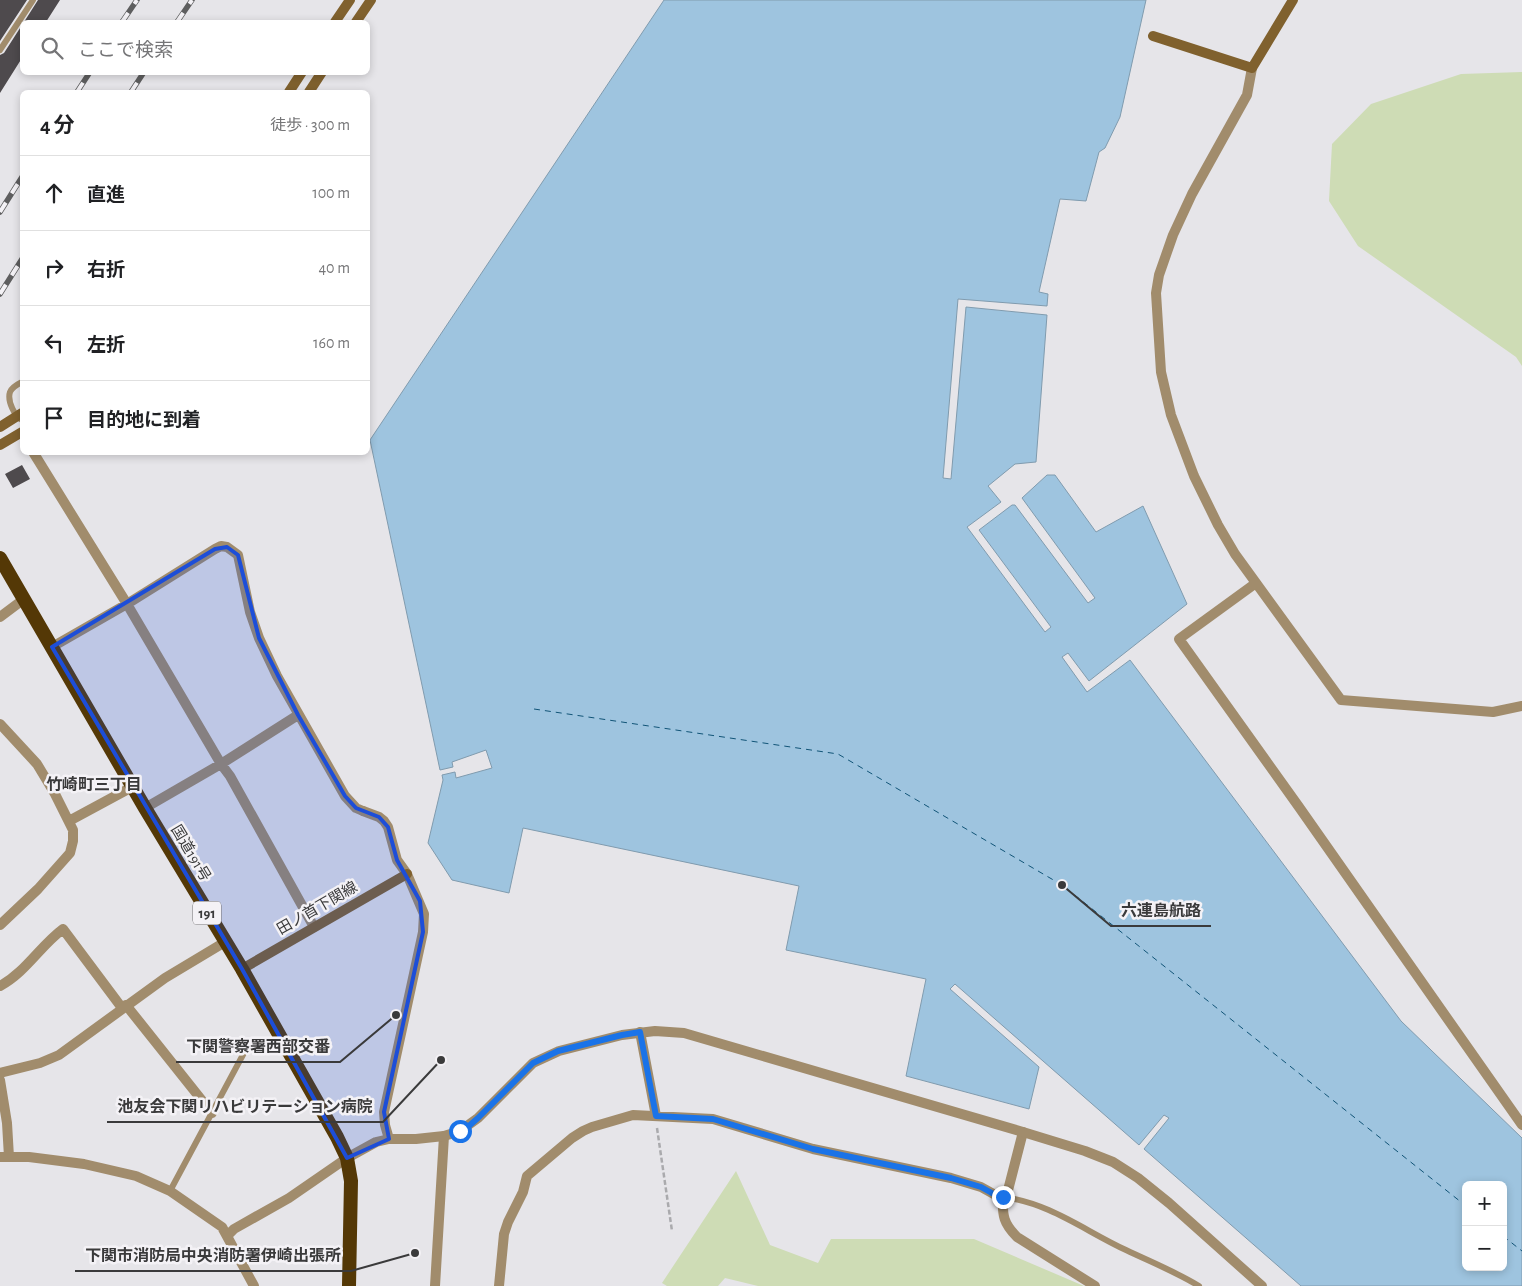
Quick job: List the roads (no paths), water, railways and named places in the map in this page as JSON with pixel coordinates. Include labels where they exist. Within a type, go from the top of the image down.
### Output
[{"type":"highway","name":"国道191号","points":[[0,558],[132,787],[242,969],[337,1137],[347,1158],[351,1181],[350,1286]]},
{"type":"main road","points":[[336,20],[350,0]]},
{"type":"main road","points":[[357,20],[371,0]]},
{"type":"main road","points":[[1153,36],[1252,68],[1293,0]]},
{"type":"main road","points":[[290,90],[300,75]]},
{"type":"main road","points":[[310,90],[320,75]]},
{"type":"main road","points":[[0,427],[20,417]]},
{"type":"main road","points":[[0,445],[20,435]]},
{"type":"main road","name":"田ノ首下関線","points":[[242,969],[407,874]]},
{"type":"street","points":[[1252,68],[1247,95],[1192,194],[1173,235],[1159,275],[1156,293],[1161,372],[1171,415],[1194,476],[1218,525],[1235,554],[1340,700],[1493,712],[1522,706]]},
{"type":"street","points":[[35,455],[230,776],[314,927]]},
{"type":"street","points":[[52,647],[127,604],[215,548],[221,546],[233,550],[238,555],[250,612],[259,638],[277,676],[345,796],[356,808],[379,817],[388,827],[397,860],[407,874],[424,914],[423,932],[384,1112],[389,1139]]},
{"type":"street","points":[[1256,584],[1179,639],[1522,1125]]},
{"type":"street","points":[[0,617],[24,599]]},
{"type":"street","points":[[145,808],[221,764],[298,715]]},
{"type":"street","points":[[0,724],[37,764],[73,830],[70,853],[38,889],[0,925]]},
{"type":"street","points":[[69,821],[132,787]]},
{"type":"street","points":[[0,986],[25,968],[52,937],[63,929],[124,1007],[212,1113]]},
{"type":"street","points":[[0,1073],[40,1063],[59,1055],[165,978],[225,942]]},
{"type":"street","points":[[227,1236],[234,1229],[289,1198],[347,1158],[376,1142],[389,1139],[444,1136],[460,1131],[470,1125],[533,1063],[558,1051],[622,1035],[669,1031],[684,1033],[1023,1132],[1113,1162],[1138,1178],[1169,1203],[1262,1286]]},
{"type":"street","points":[[640,1032],[656,1116]]},
{"type":"street","points":[[0,1080],[8,1123],[5,1157],[70,1161],[122,1172],[136,1176],[170,1192],[222,1227],[254,1286]]},
{"type":"street","points":[[499,1286],[504,1234],[523,1192],[527,1176],[572,1138],[592,1126],[633,1115],[713,1119],[813,1149],[951,1178],[981,1187],[999,1197],[1005,1197]]},
{"type":"street","points":[[1023,1132],[1005,1197],[1004,1216],[1007,1227],[1094,1286]]},
{"type":"street","points":[[435,1286],[444,1136]]},
{"type":"lane","points":[[0,50],[33,0]]},
{"type":"lane","points":[[20,385],[10,392],[10,397],[20,415]]},
{"type":"lane","points":[[170,1192],[245,1052],[261,1042]]},
{"type":"lane","points":[[1005,1197],[1037,1205],[1070,1219],[1125,1250],[1184,1277],[1199,1286]]},
{"type":"water","points":[[664,0],[1146,0],[1120,117],[1105,148],[1099,152],[1086,201],[1060,199],[1039,292],[1048,294],[1047,306],[958,299],[943,478],[951,479],[966,307],[1047,315],[1036,462],[1015,464],[988,486],[1001,502],[967,527],[1045,632],[1051,627],[979,530],[1012,505],[1015,505],[1088,603],[1095,598],[1022,498],[1047,475],[1055,475],[1096,532],[1143,506],[1187,604],[1089,681],[1068,653],[1062,657],[1087,692],[1130,660],[1401,1021],[1522,1138],[1522,1286],[1301,1286],[1144,1149],[1169,1118],[1164,1115],[1139,1145],[955,984],[950,989],[1039,1067],[1029,1109],[906,1076],[926,979],[786,950],[799,886],[523,828],[509,893],[452,880],[428,843],[443,780],[442,775],[455,772],[456,778],[492,768],[486,750],[452,762],[453,767],[440,770],[370,440]]},
{"type":"railway","points":[[123,20],[137,0]]},
{"type":"railway","points":[[178,20],[192,0]]},
{"type":"railway","points":[[78,90],[88,75]]},
{"type":"railway","points":[[132,90],[142,75]]},
{"type":"railway","points":[[0,212],[20,180]]},
{"type":"railway","points":[[0,294],[20,262]]},
{"type":"place","name":"六連島航路","points":[[1062,885]]},
{"type":"place","name":"下関警察署西部交番","points":[[396,1015]]},
{"type":"place","name":"池友会下関リハビリテーション病院","points":[[441,1060]]},
{"type":"place","name":"下関市消防局中央消防署伊崎出張所","points":[[415,1253]]},
{"type":"district","name":"竹崎町三丁目","points":[[94,784]]}]
